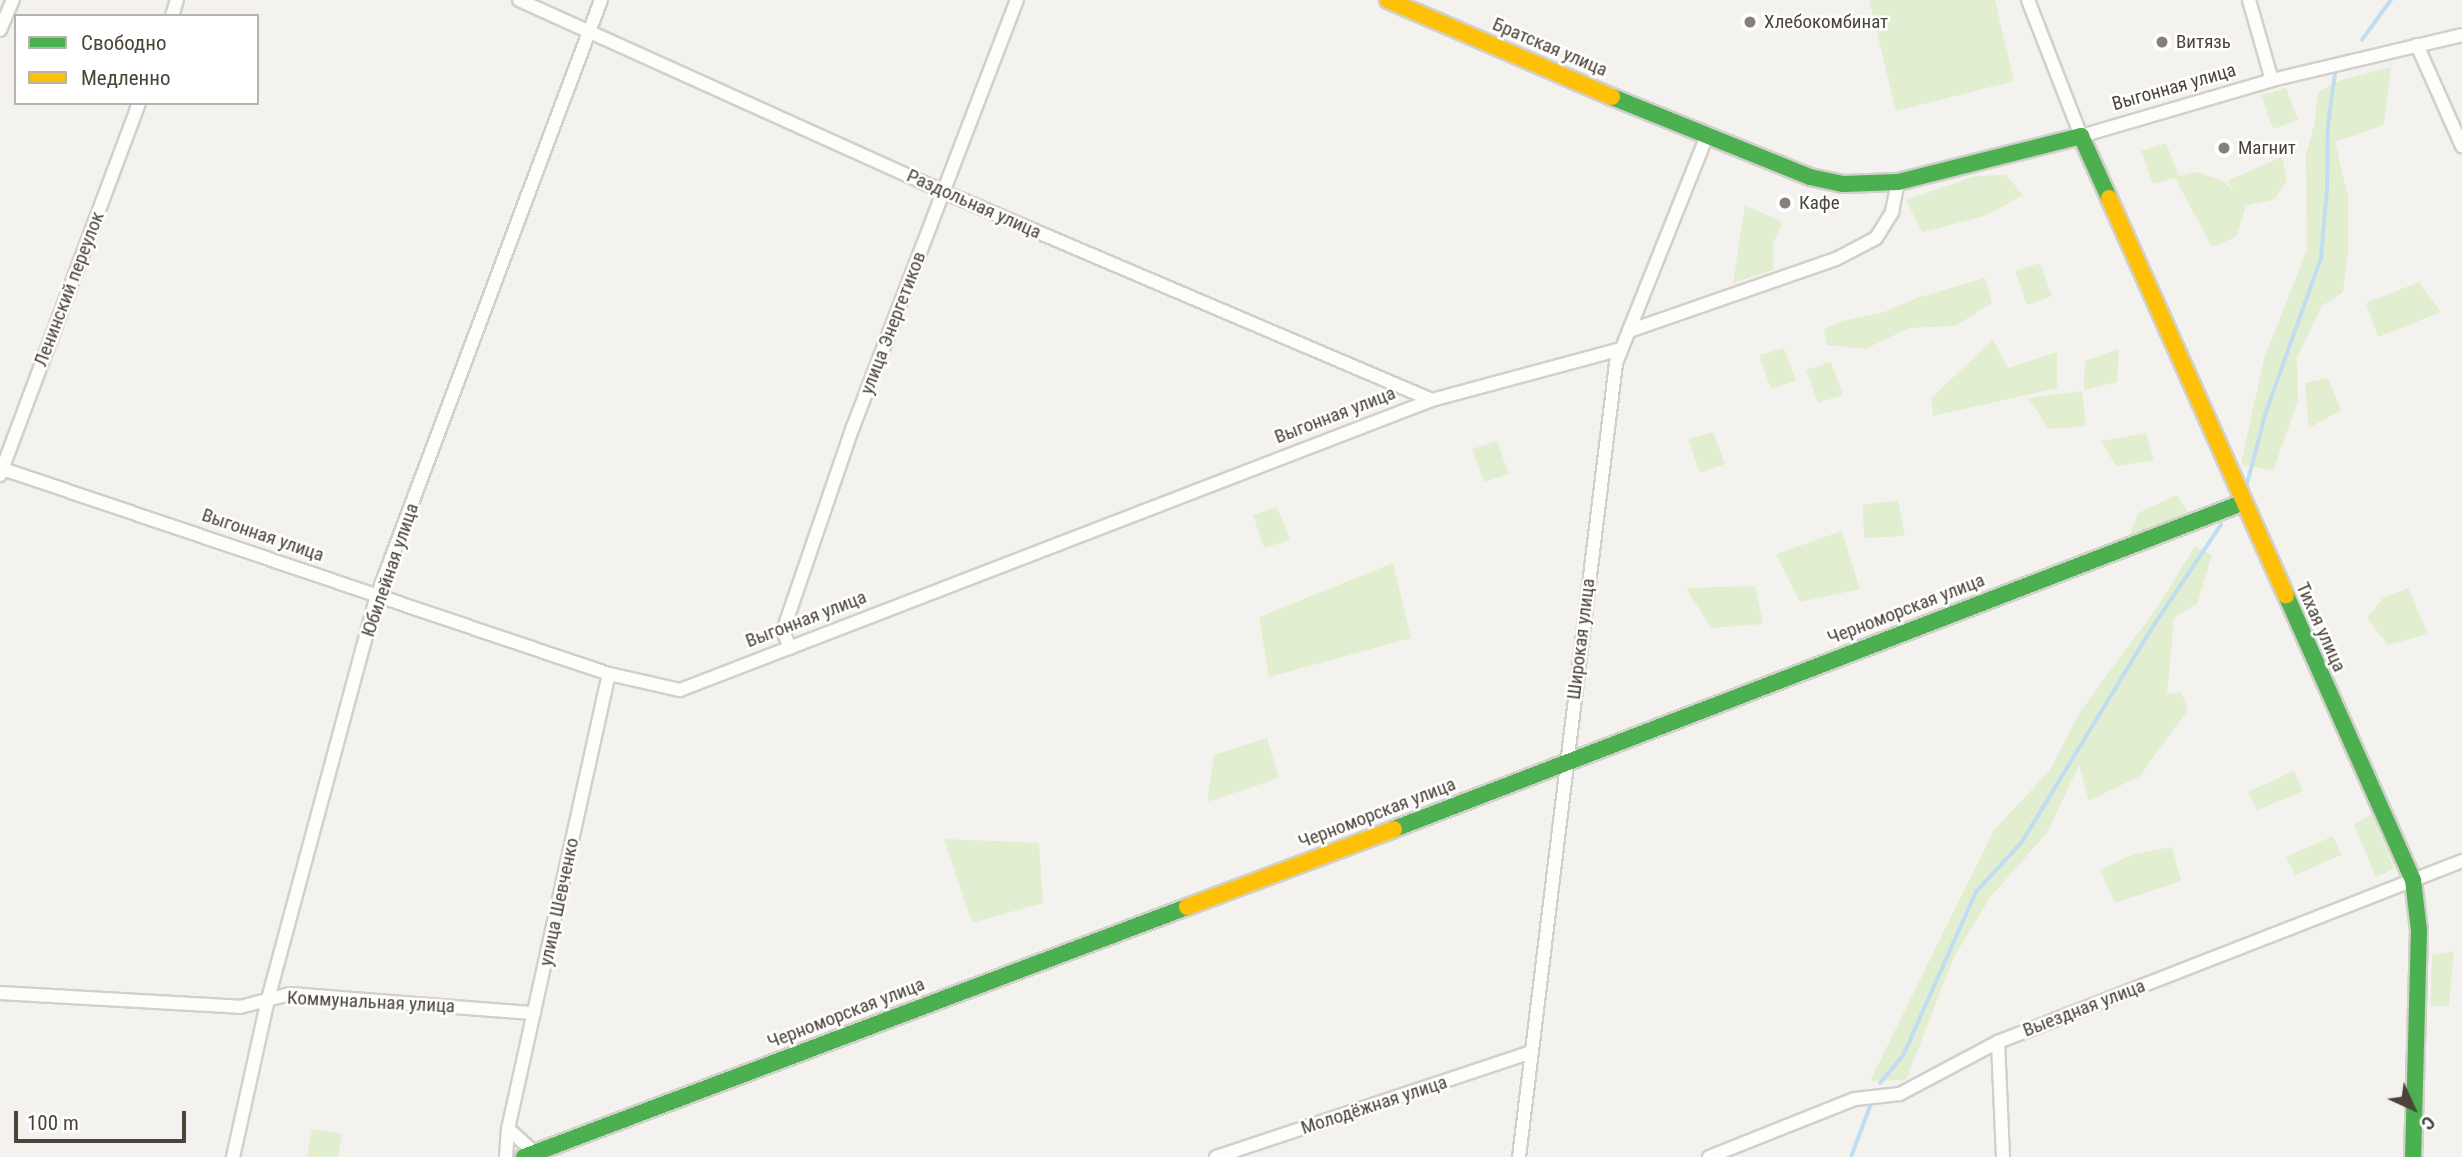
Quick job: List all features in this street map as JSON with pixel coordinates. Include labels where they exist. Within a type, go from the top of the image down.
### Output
[{"type":"main road","name":"Братская улица","points":[[1388,0],[1656,116]]},
{"type":"main road","name":"Выгонная улица","points":[[1656,116],[1810,177],[1843,184],[1898,183],[2081,136]]},
{"type":"main road","name":"Тихая улица","points":[[2081,136],[2242,503],[2413,880],[2419,930],[2413,1157]]},
{"type":"main road","name":"Черноморская улица","points":[[529,1155],[1565,764],[2242,503]]},
{"type":"street","points":[[0,30],[13,0]]},
{"type":"street","name":"Раздольная улица","points":[[519,0],[944,192],[1432,400]]},
{"type":"street","name":"Юбилейная улица","points":[[233,1157],[268,999],[377,596],[601,0]]},
{"type":"street","name":"улица Энергетиков","points":[[790,648],[783,631],[853,427],[1017,0]]},
{"type":"street","points":[[2028,0],[2081,136]]},
{"type":"street","points":[[2249,0],[2272,80]]},
{"type":"street","name":"Выгонная улица","points":[[2081,136],[2272,80],[2462,35]]},
{"type":"street","points":[[2417,45],[2462,146]]},
{"type":"street","name":"Ленинский переулок","points":[[1,471],[138,105]]},
{"type":"street","name":"Широкая улица","points":[[1518,1157],[1616,363],[1707,136]]},
{"type":"street","points":[[1629,331],[1836,259],[1876,238],[1892,212],[1898,183]]},
{"type":"street","name":"Выгонная улица","points":[[1,471],[609,674],[680,690],[1432,400],[1621,349]]},
{"type":"street","name":"улица Шевченко","points":[[506,1157],[508,1129],[609,674]]},
{"type":"street","name":"Выездная улица","points":[[1709,1157],[1855,1099],[1900,1094],[1998,1042],[2462,860]]},
{"type":"street","name":"Коммунальная улица","points":[[0,993],[240,1007],[290,994],[534,1013]]},
{"type":"street","points":[[1998,1042],[2003,1157]]},
{"type":"street","name":"Молодёжная улица","points":[[1216,1157],[1532,1052]]},
{"type":"street","points":[[508,1129],[529,1155]]},
{"type":"green space","points":[[1869,0],[1995,0],[2014,81],[1896,111]]},
{"type":"green space","points":[[2391,67],[2384,125],[2335,142],[2348,197],[2348,253],[2343,292],[2322,306],[2297,357],[2298,400],[2273,471],[2241,464],[2264,359],[2307,249],[2306,154],[2315,122],[2318,92],[2341,80]]},
{"type":"green space","points":[[2286,88],[2298,120],[2273,129],[2261,95]]},
{"type":"green space","points":[[2166,143],[2179,176],[2197,172],[2225,182],[2235,193],[2227,181],[2282,157],[2287,180],[2275,199],[2246,206],[2236,237],[2212,247],[2175,178],[2153,184],[2141,151]]},
{"type":"green space","points":[[2006,175],[2023,195],[1985,216],[1922,232],[1906,200],[1976,176]]},
{"type":"green space","points":[[1745,205],[1782,222],[1773,244],[1773,270],[1733,283]]},
{"type":"green space","points":[[2040,263],[2052,296],[2027,305],[2015,271]]},
{"type":"green space","points":[[1985,278],[1992,303],[1955,326],[1909,328],[1865,349],[1827,345],[1824,329],[1842,321],[1884,312],[1920,297]]},
{"type":"green space","points":[[2419,282],[2441,312],[2378,337],[2366,303]]},
{"type":"green space","points":[[1993,340],[2008,368],[2057,352],[2057,388],[1933,416],[1931,398]]},
{"type":"green space","points":[[1784,348],[1796,381],[1771,389],[1759,355]]},
{"type":"green space","points":[[2119,349],[2117,382],[2084,390],[2085,361]]},
{"type":"green space","points":[[1831,362],[1843,395],[1818,403],[1806,370]]},
{"type":"green space","points":[[2328,378],[2341,410],[2309,428],[2305,383]]},
{"type":"green space","points":[[2082,391],[2086,426],[2049,429],[2028,398]]},
{"type":"green space","points":[[1713,432],[1725,464],[1700,473],[1688,439]]},
{"type":"green space","points":[[2146,433],[2154,460],[2116,466],[2101,441]]},
{"type":"green space","points":[[1497,441],[1509,474],[1484,482],[1472,449]]},
{"type":"green space","points":[[2177,495],[2189,514],[2128,540],[2138,513]]},
{"type":"green space","points":[[1898,500],[1905,536],[1864,538],[1863,505]]},
{"type":"green space","points":[[1277,507],[1290,540],[1264,548],[1253,515]]},
{"type":"green space","points":[[1842,531],[1860,589],[1800,602],[1776,554]]},
{"type":"green space","points":[[2195,546],[2212,555],[2197,604],[2174,618],[2167,694],[2181,692],[2188,710],[2140,776],[2089,801],[2079,765],[2047,833],[1991,896],[1954,957],[1906,1080],[1870,1081],[1994,830],[2050,770],[2078,715],[2162,600]]},
{"type":"green space","points":[[1393,563],[1411,638],[1269,677],[1259,617]]},
{"type":"green space","points":[[1755,586],[1763,624],[1711,628],[1686,588]]},
{"type":"green space","points":[[2408,588],[2428,634],[2388,645],[2367,618],[2384,597]]},
{"type":"green space","points":[[1267,738],[1279,778],[1207,802],[1214,755]]},
{"type":"green space","points":[[2294,771],[2303,791],[2257,810],[2248,792]]},
{"type":"green space","points":[[2372,814],[2394,868],[2376,877],[2354,825]]},
{"type":"green space","points":[[2333,836],[2341,855],[2295,875],[2286,857]]},
{"type":"green space","points":[[944,839],[1039,843],[1043,903],[972,923]]},
{"type":"green space","points":[[2172,847],[2181,881],[2115,903],[2100,870],[2134,854]]},
{"type":"green space","points":[[2454,951],[2449,1006],[2430,1006],[2432,955]]},
{"type":"green space","points":[[312,1129],[342,1134],[338,1157],[307,1157]]},
{"type":"waterway","points":[[2362,40],[2391,0]]},
{"type":"waterway","points":[[2246,488],[2266,412],[2321,258],[2327,189],[2328,125],[2335,73]]},
{"type":"waterway","points":[[1880,1083],[1903,1056],[1976,892],[2022,842],[2152,628],[2221,525]]},
{"type":"waterway","points":[[1851,1157],[1871,1104]]},
{"type":"traffic: fast","points":[[1612,97],[1810,177],[1843,184],[1898,182],[2081,136],[2109,198]]},
{"type":"traffic: fast","points":[[1394,829],[2242,503]]},
{"type":"traffic: fast","points":[[2286,595],[2413,880],[2419,930],[2413,1157]]},
{"type":"traffic: fast","points":[[524,1157],[1187,907]]},
{"type":"traffic: slow","points":[[1388,0],[1612,97]]},
{"type":"traffic: slow","points":[[2109,198],[2286,595]]},
{"type":"traffic: slow","points":[[1187,907],[1394,829]]},
{"type":"place","name":"Хлебокомбинат","points":[[1750,22]]},
{"type":"place","name":"Витязь","points":[[2162,42]]},
{"type":"place","name":"Магнит","points":[[2224,148]]},
{"type":"place","name":"Кафе","points":[[1785,203]]}]
